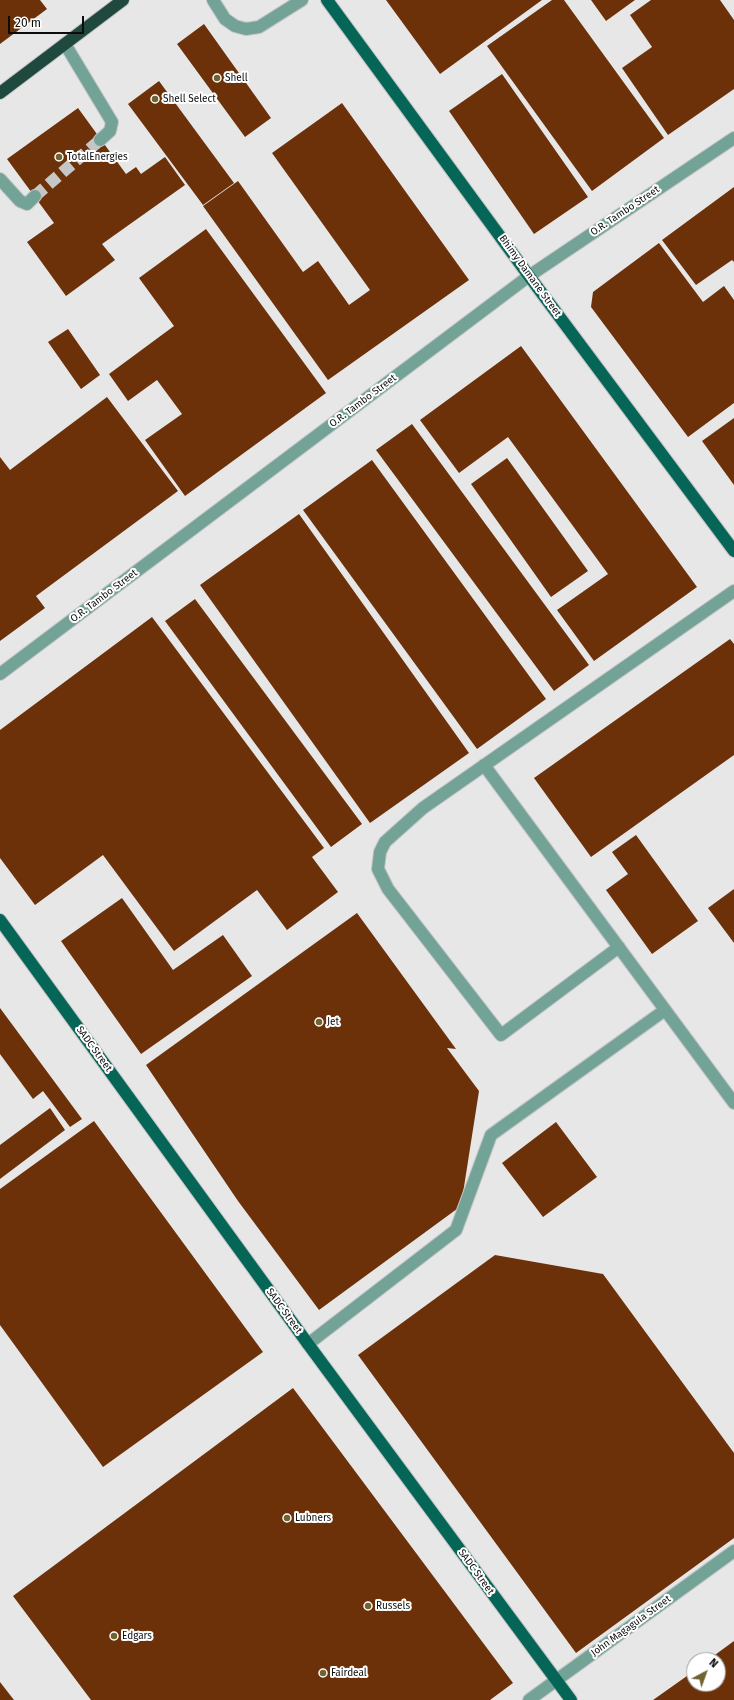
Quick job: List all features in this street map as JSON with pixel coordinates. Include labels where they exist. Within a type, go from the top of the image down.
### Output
[{"type":"highway","points":[[0,93],[123,0]]},
{"type":"main road","name":"Bhimy Damane Street","points":[[327,0],[529,276],[734,552]]},
{"type":"main road","name":"SADC Street","points":[[0,920],[308,1344],[571,1700]]},
{"type":"street","points":[[212,0],[225,19],[236,26],[246,29],[259,27],[302,0]]},
{"type":"street","points":[[65,44],[112,122],[110,131],[100,140]]},
{"type":"street","name":"O.R. Tambo Street","points":[[0,674],[529,276],[734,138]]},
{"type":"street","points":[[0,179],[20,200],[27,204],[35,196]]},
{"type":"street","points":[[618,947],[501,1035],[388,889],[378,869],[380,852],[385,842],[423,808],[734,591]]},
{"type":"street","points":[[484,765],[734,1103]]},
{"type":"street","points":[[308,1344],[456,1230],[491,1135],[665,1010]]},
{"type":"street","name":"John Magagula Street","points":[[529,1700],[734,1552]]},
{"type":"building","points":[[0,0],[40,0],[47,9],[0,44]]},
{"type":"building","points":[[386,0],[542,0],[440,74]]},
{"type":"building","points":[[552,0],[564,0],[664,138],[592,191],[487,46]]},
{"type":"building","points":[[591,0],[635,0],[606,21]]},
{"type":"building","points":[[651,0],[720,0],[734,20],[734,89],[668,135],[622,68],[652,47],[630,15]]},
{"type":"building","points":[[204,24],[271,118],[245,137],[177,44]]},
{"type":"building","points":[[502,74],[588,197],[534,234],[449,111]]},
{"type":"building","points":[[159,81],[234,183],[203,205],[128,104]]},
{"type":"building","points":[[342,103],[469,280],[328,380],[203,206],[238,181],[303,272],[318,261],[349,305],[370,290],[272,153]]},
{"type":"building","points":[[78,108],[126,174],[136,167],[141,174],[165,157],[185,185],[102,244],[115,260],[66,296],[27,242],[54,223],[7,159]]},
{"type":"building","points":[[734,187],[734,262],[732,260],[696,285],[662,240]]},
{"type":"building","points":[[206,229],[326,393],[185,496],[145,440],[182,414],[157,380],[128,401],[109,374],[174,326],[139,278]]},
{"type":"building","points":[[659,243],[703,302],[724,286],[734,300],[734,403],[688,437],[591,307],[593,292]]},
{"type":"building","points":[[68,329],[100,375],[81,389],[48,342]]},
{"type":"building","points":[[521,346],[697,587],[594,661],[557,610],[608,574],[508,437],[459,473],[420,420]]},
{"type":"building","points":[[107,397],[178,491],[36,596],[45,608],[0,641],[0,457],[10,470]]},
{"type":"building","points":[[734,418],[734,485],[702,441]]},
{"type":"building","points":[[412,424],[589,665],[554,691],[376,450]]},
{"type":"building","points":[[507,458],[588,571],[551,597],[471,484]]},
{"type":"building","points":[[372,460],[546,699],[477,749],[303,510]]},
{"type":"building","points":[[299,514],[469,753],[370,823],[200,585]]},
{"type":"building","points":[[195,599],[362,824],[331,847],[165,621]]},
{"type":"building","points":[[152,617],[324,848],[312,857],[338,892],[287,930],[257,890],[174,951],[103,855],[35,905],[0,858],[0,730]]},
{"type":"building","points":[[730,639],[734,644],[734,755],[591,857],[534,778]]},
{"type":"building","points":[[636,835],[698,921],[652,954],[606,890],[628,874],[612,852]]},
{"type":"building","points":[[734,889],[734,943],[708,908]]},
{"type":"building","points":[[122,898],[173,970],[223,935],[252,976],[141,1054],[61,941]]},
{"type":"building","points":[[357,913],[456,1049],[447,1048],[479,1091],[461,1206],[319,1310],[238,1201],[146,1065]]},
{"type":"building","points":[[0,1008],[82,1119],[70,1127],[43,1091],[33,1099],[0,1054]]},
{"type":"building","points":[[50,1108],[65,1130],[0,1179],[0,1145]]},
{"type":"building","points":[[94,1121],[263,1352],[103,1467],[0,1325],[0,1189]]},
{"type":"building","points":[[556,1122],[597,1177],[543,1217],[502,1163]]},
{"type":"building","points":[[495,1255],[603,1274],[734,1453],[734,1538],[576,1653],[358,1355]]},
{"type":"building","points":[[293,1388],[513,1683],[490,1700],[91,1700],[13,1596]]},
{"type":"building","points":[[734,1641],[734,1700],[653,1700],[686,1677],[686,1692],[726,1692],[726,1652],[719,1652]]},
{"type":"building","points":[[0,1682],[14,1700],[0,1700]]},
{"type":"tunnel","points":[[35,196],[100,140]]},
{"type":"place","name":"Shell","points":[[217,78]]},
{"type":"place","name":"Shell Select","points":[[155,99]]},
{"type":"place","name":"TotalEnergies","points":[[59,157]]},
{"type":"place","name":"Jet","points":[[319,1022]]},
{"type":"place","name":"Lubners","points":[[287,1518]]},
{"type":"place","name":"Russels","points":[[368,1606]]},
{"type":"place","name":"Edgars","points":[[114,1636]]},
{"type":"place","name":"Fairdeal","points":[[323,1673]]}]
